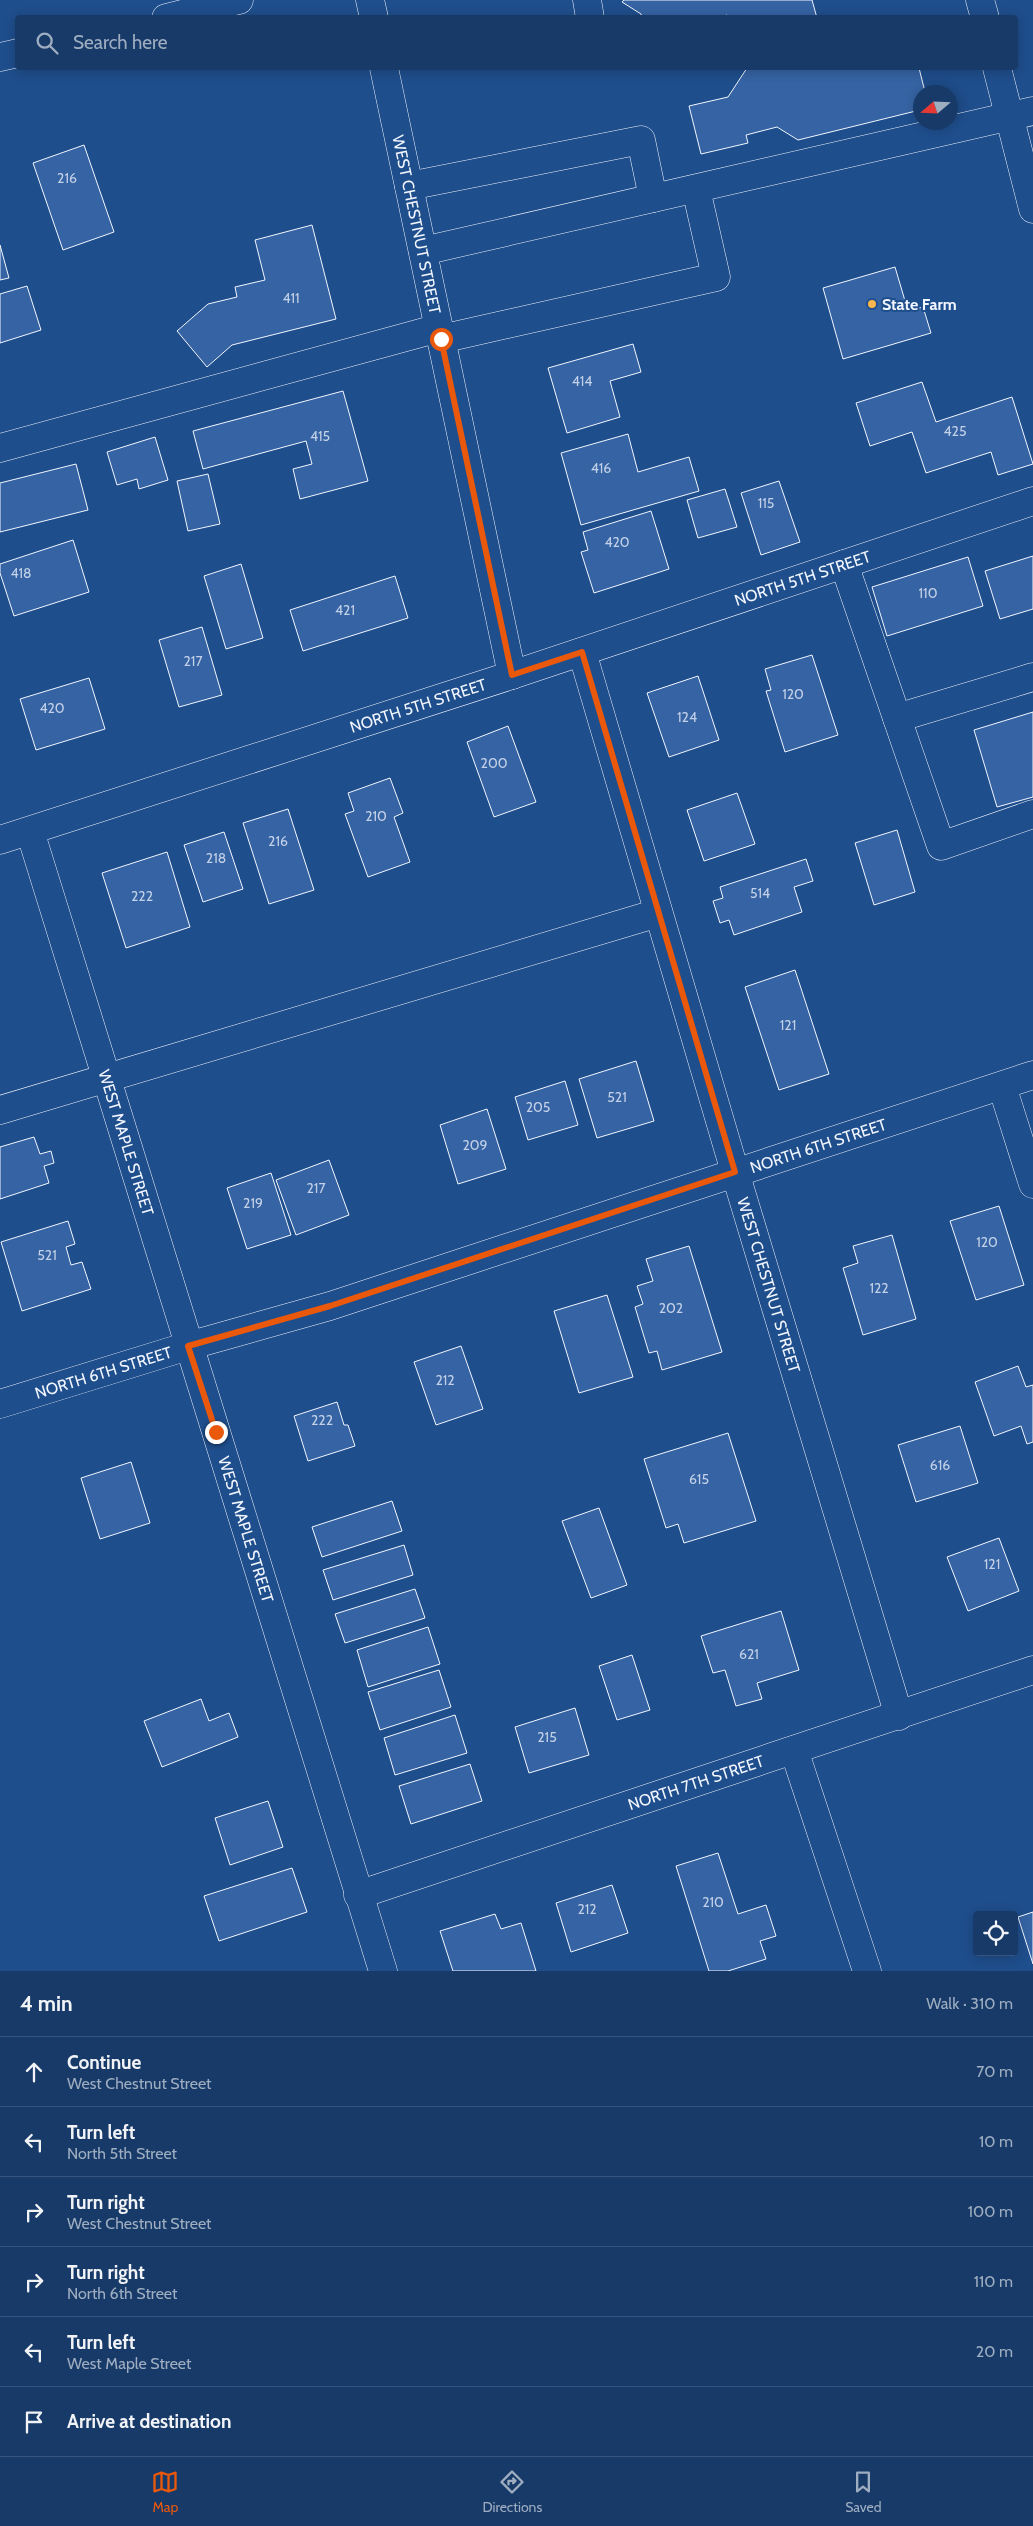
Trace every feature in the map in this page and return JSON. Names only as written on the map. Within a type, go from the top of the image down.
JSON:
[{"type":"street","points":[[178,15],[240,0]]},
{"type":"street","points":[[370,0],[373,15]]},
{"type":"street","points":[[587,0],[590,15]]},
{"type":"street","points":[[980,0],[984,15]]},
{"type":"street","points":[[0,57],[15,54]]},
{"type":"street","name":"WEST CHESTNUT STREET","points":[[387,70],[409,186],[512,675]]},
{"type":"street","points":[[998,70],[1022,114],[1033,209]]},
{"type":"street","points":[[423,251],[1022,114]]},
{"type":"street","points":[[409,186],[642,140],[653,198]]},
{"type":"street","points":[[0,448],[440,333],[716,278],[696,189]]},
{"type":"street","name":"NORTH 5TH STREET","points":[[0,840],[582,652],[1033,500]]},
{"type":"street","points":[[844,564],[941,846],[1033,814]]},
{"type":"street","name":"WEST CHESTNUT STREET","points":[[582,652],[735,1172],[899,1716]]},
{"type":"street","points":[[897,718],[1033,678]]},
{"type":"street","name":"WEST MAPLE STREET","points":[[30,830],[188,1346],[383,1971]]},
{"type":"street","points":[[0,1110],[658,913]]},
{"type":"street","name":"NORTH 6TH STREET","points":[[0,1404],[188,1346],[330,1306],[1033,1076]]},
{"type":"street","points":[[1002,1086],[1033,1184]]},
{"type":"street","name":"NORTH 7TH STREET","points":[[358,1895],[1033,1670]]},
{"type":"street","points":[[794,1750],[867,1971]]},
{"type":"building","points":[[624,0],[812,0],[816,15],[641,15],[622,2]]},
{"type":"building","points":[[746,70],[920,70],[923,85],[913,85],[913,112],[798,140],[777,127],[746,135],[748,143],[701,154],[689,106],[728,97]]},
{"type":"building","points":[[84,145],[114,232],[63,250],[33,163]]},
{"type":"building","points":[[312,225],[336,319],[232,345],[207,367],[177,331],[208,304],[237,297],[235,287],[265,280],[255,240]]},
{"type":"building","points":[[0,245],[9,278],[0,280]]},
{"type":"building","points":[[895,267],[908,311],[923,307],[931,333],[843,359],[823,288]]},
{"type":"building","points":[[27,286],[41,330],[0,343],[0,294]]},
{"type":"building","points":[[633,344],[641,372],[610,381],[620,417],[567,433],[548,368]]},
{"type":"building","points":[[922,382],[936,422],[1012,397],[1033,464],[998,475],[991,452],[926,473],[912,432],[870,446],[856,403]]},
{"type":"building","points":[[343,391],[368,481],[300,499],[293,469],[312,464],[306,441],[203,469],[193,431]]},
{"type":"building","points":[[628,434],[638,472],[689,457],[699,491],[581,525],[561,453]]},
{"type":"building","points":[[155,437],[168,480],[139,489],[137,479],[117,485],[107,452]]},
{"type":"building","points":[[76,464],[88,510],[0,532],[0,483]]},
{"type":"building","points":[[208,474],[220,524],[188,531],[177,481]]},
{"type":"building","points":[[779,481],[800,542],[761,555],[741,493]]},
{"type":"building","points":[[725,489],[737,527],[698,538],[687,500]]},
{"type":"building","points":[[651,511],[669,569],[594,593],[581,552],[588,550],[583,532]]},
{"type":"building","points":[[73,540],[89,592],[14,616],[0,573],[0,564]]},
{"type":"building","points":[[1033,556],[1033,609],[1000,619],[985,571]]},
{"type":"building","points":[[968,557],[983,606],[887,636],[872,587]]},
{"type":"building","points":[[241,564],[263,638],[226,649],[204,576]]},
{"type":"building","points":[[395,576],[408,618],[303,651],[290,610]]},
{"type":"building","points":[[202,627],[222,695],[179,707],[159,640]]},
{"type":"building","points":[[812,655],[838,735],[785,752],[766,691],[771,690],[765,669]]},
{"type":"building","points":[[698,676],[719,740],[669,757],[647,693]]},
{"type":"building","points":[[89,678],[105,729],[36,750],[20,699]]},
{"type":"building","points":[[1033,712],[1033,797],[997,807],[974,730]]},
{"type":"building","points":[[508,726],[536,802],[494,817],[467,742]]},
{"type":"building","points":[[390,778],[403,813],[394,817],[410,862],[368,877],[345,814],[354,811],[348,793]]},
{"type":"building","points":[[737,793],[755,844],[704,861],[687,810]]},
{"type":"building","points":[[288,809],[314,890],[269,904],[243,823]]},
{"type":"building","points":[[897,830],[915,892],[874,905],[855,843]]},
{"type":"building","points":[[224,832],[243,889],[203,902],[184,845]]},
{"type":"building","points":[[167,852],[190,927],[126,948],[102,873]]},
{"type":"building","points":[[806,859],[813,881],[794,887],[802,912],[734,935],[729,920],[720,923],[713,901],[723,898],[720,887]]},
{"type":"building","points":[[795,970],[829,1074],[779,1090],[745,987]]},
{"type":"building","points":[[636,1061],[654,1121],[597,1138],[579,1079]]},
{"type":"building","points":[[565,1081],[578,1125],[528,1140],[515,1097]]},
{"type":"building","points":[[487,1109],[506,1169],[458,1184],[440,1125]]},
{"type":"building","points":[[34,1137],[40,1154],[51,1151],[54,1163],[44,1166],[49,1183],[0,1199],[0,1147]]},
{"type":"building","points":[[329,1160],[349,1215],[296,1235],[276,1180]]},
{"type":"building","points":[[271,1173],[291,1235],[247,1249],[227,1188]]},
{"type":"building","points":[[999,1206],[1024,1285],[976,1300],[950,1221]]},
{"type":"building","points":[[68,1221],[75,1244],[66,1247],[71,1265],[82,1262],[91,1289],[22,1311],[1,1242]]},
{"type":"building","points":[[892,1235],[916,1319],[863,1335],[843,1268],[858,1263],[853,1246]]},
{"type":"building","points":[[689,1246],[722,1352],[662,1370],[657,1351],[649,1353],[635,1307],[643,1304],[637,1286],[653,1281],[646,1259]]},
{"type":"building","points":[[607,1295],[633,1377],[579,1393],[554,1311]]},
{"type":"building","points":[[461,1346],[483,1409],[436,1425],[414,1362]]},
{"type":"building","points":[[1018,1366],[1026,1387],[1033,1385],[1033,1442],[1027,1444],[1021,1426],[994,1436],[975,1382]]},
{"type":"building","points":[[337,1402],[344,1425],[348,1425],[355,1446],[308,1461],[294,1416]]},
{"type":"building","points":[[960,1426],[978,1483],[916,1502],[898,1445]]},
{"type":"building","points":[[728,1433],[756,1521],[684,1543],[678,1524],[666,1528],[644,1459]]},
{"type":"building","points":[[131,1462],[150,1523],[100,1539],[81,1478]]},
{"type":"building","points":[[392,1501],[402,1531],[322,1557],[312,1527]]},
{"type":"building","points":[[599,1508],[627,1585],[591,1598],[562,1521]]},
{"type":"building","points":[[999,1538],[1019,1591],[968,1611],[947,1557]]},
{"type":"building","points":[[404,1545],[413,1575],[333,1600],[323,1570]]},
{"type":"building","points":[[415,1589],[425,1618],[345,1643],[335,1614]]},
{"type":"building","points":[[781,1611],[799,1670],[757,1683],[762,1699],[736,1706],[725,1670],[713,1673],[701,1636]]},
{"type":"building","points":[[428,1627],[440,1664],[368,1687],[357,1650]]},
{"type":"building","points":[[632,1655],[650,1710],[617,1720],[599,1666]]},
{"type":"building","points":[[439,1670],[451,1707],[380,1730],[368,1692]]},
{"type":"building","points":[[201,1699],[209,1721],[229,1713],[238,1737],[162,1767],[144,1721]]},
{"type":"building","points":[[575,1708],[589,1755],[529,1773],[515,1727]]},
{"type":"building","points":[[455,1715],[467,1753],[395,1775],[384,1738]]},
{"type":"building","points":[[470,1764],[482,1801],[411,1824],[399,1786]]},
{"type":"building","points":[[268,1801],[283,1847],[230,1865],[215,1818]]},
{"type":"building","points":[[718,1853],[738,1914],[766,1905],[776,1936],[760,1941],[766,1959],[728,1971],[709,1971],[676,1866]]},
{"type":"building","points":[[292,1868],[307,1912],[219,1941],[204,1896]]},
{"type":"building","points":[[612,1885],[628,1933],[571,1952],[556,1903]]},
{"type":"building","points":[[1033,1912],[1033,1964],[1018,1917]]},
{"type":"building","points":[[495,1914],[501,1929],[521,1923],[536,1971],[453,1971],[440,1931]]},
{"type":"place","name":"State Farm","points":[[872,304]]},
{"type":"route","points":[[216,1432],[188,1346],[330,1306],[735,1172],[582,652],[512,675],[441,339]]}]
